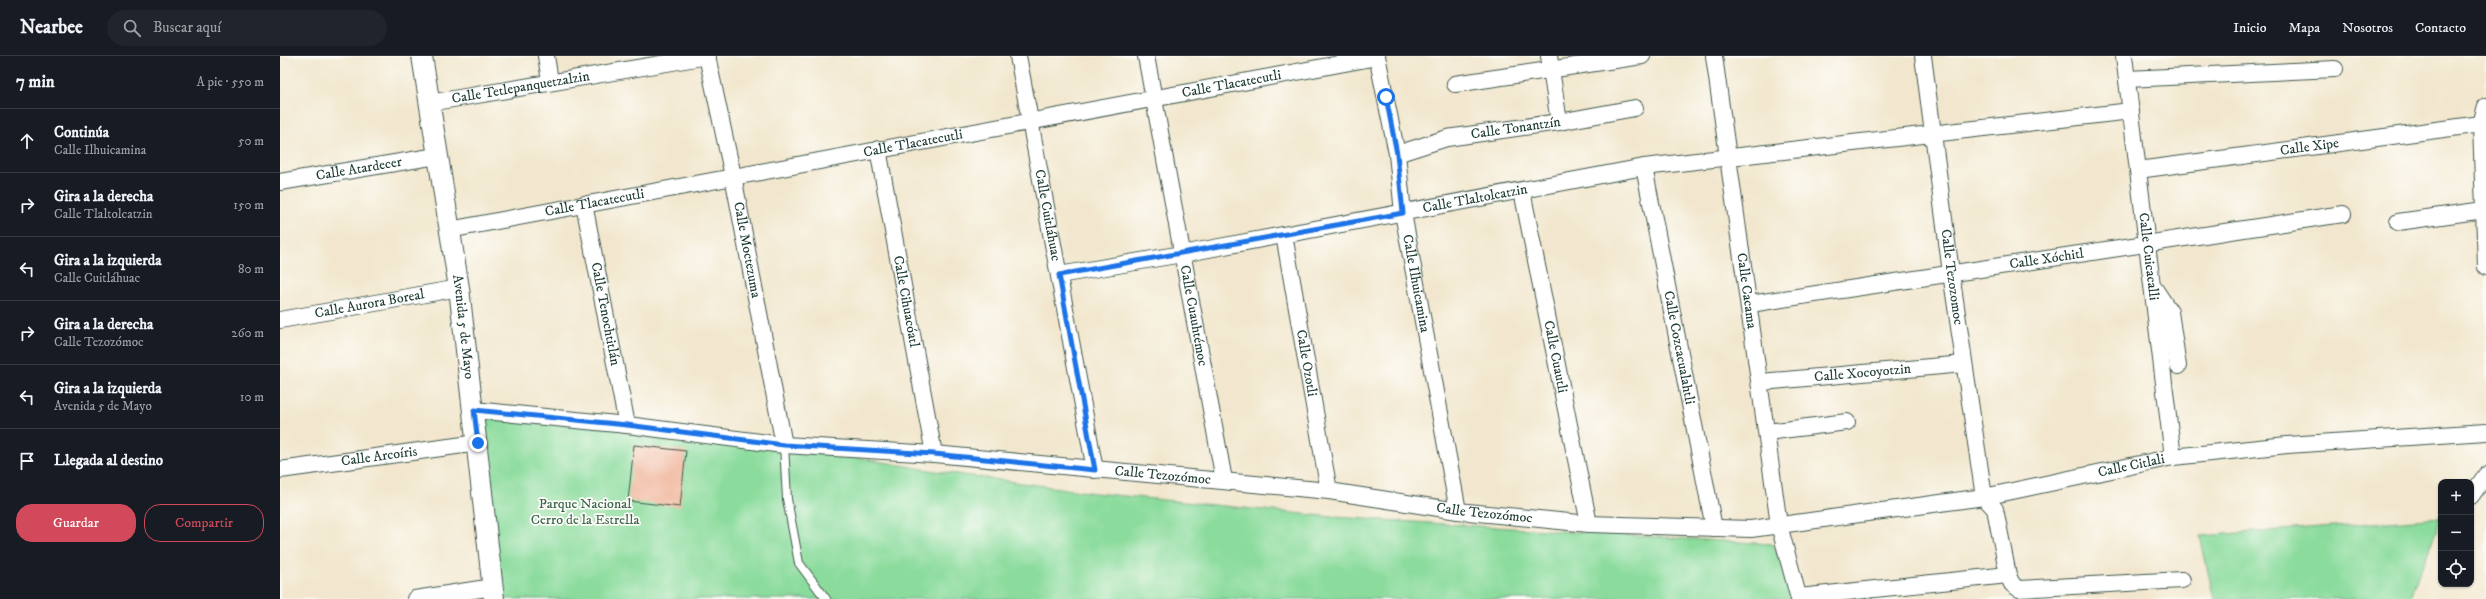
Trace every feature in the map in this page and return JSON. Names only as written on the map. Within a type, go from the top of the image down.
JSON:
[{"type":"street","name":"Avenida 5 de Mayo","points":[[422,56],[459,288],[478,443],[494,593]]},
{"type":"street","points":[[546,56],[550,81]]},
{"type":"street","name":"Calle Tetlepanquetzalzin","points":[[429,103],[550,81],[707,56]]},
{"type":"street","name":"Calle Moctezuma","points":[[707,56],[733,176],[784,445]]},
{"type":"street","name":"Calle Cuitláhuac","points":[[1018,56],[1095,470]]},
{"type":"street","name":"Calle Cuauhtémoc","points":[[1146,56],[1224,480]]},
{"type":"street","points":[[1455,84],[1550,63],[1642,56]]},
{"type":"street","name":"Calle Cacama","points":[[1714,56],[1726,157],[1750,304],[1779,525],[1799,598]]},
{"type":"street","name":"Calle Tezozomoc","points":[[1923,56],[1951,273],[1984,498]]},
{"type":"street","name":"Calle Cuicacalli","points":[[2124,56],[2150,282],[2173,457]]},
{"type":"street","name":"Calle Tlacatecutli","points":[[449,230],[878,149],[1031,122],[1154,97],[1377,57]]},
{"type":"street","name":"Calle Ilhuicamina","points":[[1377,57],[1397,154],[1403,213],[1458,511]]},
{"type":"street","points":[[1550,63],[1559,122]]},
{"type":"street","points":[[2127,79],[2335,69]]},
{"type":"street","points":[[2486,106],[2481,124],[2486,267]]},
{"type":"street","name":"Calle Tonantzín","points":[[1397,154],[1447,138],[1559,122],[1635,108]]},
{"type":"street","points":[[1726,157],[1933,135],[2130,111]]},
{"type":"street","name":"Calle Xipe","points":[[2138,170],[2481,124]]},
{"type":"street","name":"Calle Cihuacóatl","points":[[878,149],[934,454]]},
{"type":"street","name":"Calle Atardecer","points":[[280,182],[437,156]]},
{"type":"street","name":"Calle Tlaltolcatzin","points":[[1059,275],[1182,254],[1644,167],[1726,157]]},
{"type":"street","name":"Calle Cozcacualahtli","points":[[1644,167],[1714,528]]},
{"type":"street","name":"Calle Cuautli","points":[[1522,191],[1589,524]]},
{"type":"street","name":"Calle Tenochtitlán","points":[[584,204],[627,425]]},
{"type":"street","points":[[2398,222],[2484,210]]},
{"type":"street","name":"Calle Xóchitl","points":[[1750,304],[2343,214]]},
{"type":"street","name":"Calle Ozotli","points":[[1284,235],[1329,491]]},
{"type":"street","points":[[2150,282],[2170,312],[2178,366]]},
{"type":"street","name":"Calle Aurora Boreal","points":[[280,320],[459,288]]},
{"type":"street","name":"Calle Xocoyotzin","points":[[1761,382],[1964,364]]},
{"type":"street","name":"Calle Tezozómoc","points":[[474,410],[627,425],[784,445],[934,454],[1095,470],[1224,480],[1329,491],[1458,511],[1589,524],[1752,529],[1779,525]]},
{"type":"street","points":[[1766,432],[1847,422]]},
{"type":"street","name":"Calle Citlali","points":[[1779,525],[1984,498],[2173,457],[2287,445],[2486,432]]},
{"type":"street","name":"Calle Arcoíris","points":[[280,470],[478,443]]},
{"type":"street","points":[[2474,492],[2486,475]]},
{"type":"street","points":[[1984,498],[1995,510],[2008,575],[2012,584],[2019,589],[2182,580]]},
{"type":"street","points":[[1799,598],[2008,575]]},
{"type":"street","points":[[415,599],[494,593]]},
{"type":"lane","points":[[784,445],[787,499],[798,563],[826,599]]},
{"type":"green space","name":"Parque Nacional Cerro de la Estrella","points":[[478,414],[784,445],[935,471],[1095,493],[1333,517],[1771,544],[1787,567],[1792,599],[501,599]]},
{"type":"green space","points":[[2438,518],[2438,526],[2410,599],[2214,599],[2200,536]]},
{"type":"building","points":[[634,445],[686,451],[680,507],[628,501]]},
{"type":"route","points":[[478,443],[474,410],[627,425],[784,445],[934,454],[1095,470],[1059,275],[1403,213],[1397,154],[1386,97]]}]
